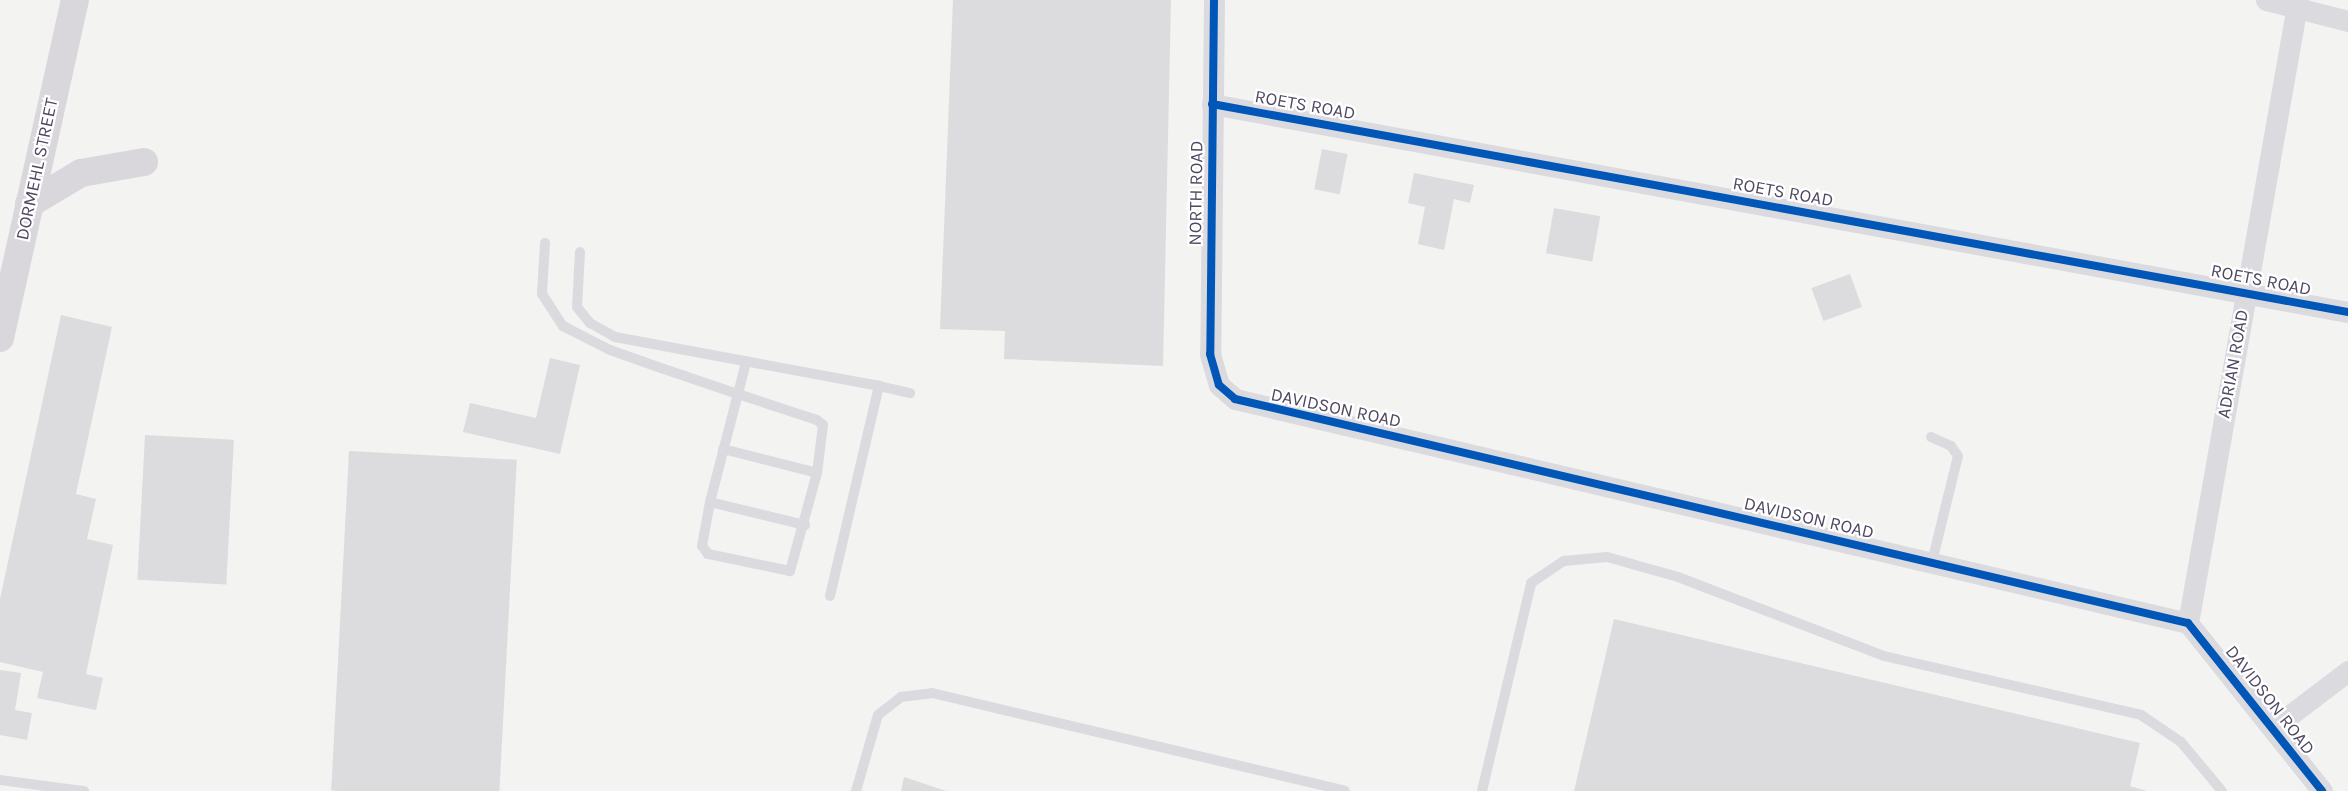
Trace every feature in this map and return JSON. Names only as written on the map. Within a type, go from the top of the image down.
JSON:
[{"type":"street","name":"DORMEHL STREET","points":[[0,338],[75,0]]},
{"type":"street","name":"NORTH ROAD","points":[[1214,0],[1209,320],[1210,354],[1219,385]]},
{"type":"street","points":[[2266,0],[2299,4],[2348,21]]},
{"type":"street","name":"ADRIAN ROAD","points":[[2188,623],[2299,4]]},
{"type":"street","name":"ROETS ROAD","points":[[1212,104],[2348,312]]},
{"type":"street","points":[[29,204],[81,173],[144,162]]},
{"type":"street","name":"DAVIDSON ROAD","points":[[1219,385],[1234,399],[1259,406],[2188,623],[2274,727],[2322,791]]},
{"type":"street","points":[[2274,727],[2348,671]]},
{"type":"lane","points":[[545,243],[542,294],[563,326],[610,350],[738,394],[823,425],[817,473],[796,565],[780,572],[708,554],[702,535],[723,449],[738,394],[746,361]]},
{"type":"lane","points":[[580,252],[574,290],[577,308],[590,323],[615,337],[910,393]]},
{"type":"lane","points":[[830,596],[879,386]]},
{"type":"lane","points":[[1930,437],[1951,446],[1958,456],[1932,562]]},
{"type":"lane","points":[[723,449],[817,473]]},
{"type":"lane","points":[[710,502],[805,525]]},
{"type":"lane","points":[[1482,791],[1531,583],[1564,561],[1607,557],[1678,577],[1884,656],[2141,715],[2181,742],[2222,791]]},
{"type":"lane","points":[[856,791],[878,715],[901,697],[932,693],[1345,791]]},
{"type":"lane","points":[[0,780],[84,791]]},
{"type":"building","points":[[953,0],[1171,0],[1163,366],[1004,359],[1005,331],[940,329]]},
{"type":"building","points":[[1322,149],[1348,154],[1340,194],[1314,189]]},
{"type":"building","points":[[1414,173],[1474,185],[1470,203],[1454,199],[1444,250],[1418,244],[1425,207],[1408,203]]},
{"type":"building","points":[[1554,208],[1600,216],[1592,261],[1546,253]]},
{"type":"building","points":[[1850,274],[1862,307],[1823,321],[1811,288]]},
{"type":"building","points":[[61,315],[112,327],[76,494],[96,499],[87,539],[113,545],[86,674],[103,678],[96,710],[37,698],[43,672],[0,662],[0,599]]},
{"type":"building","points":[[550,358],[580,365],[560,454],[463,432],[470,403],[536,418]]},
{"type":"building","points":[[145,435],[234,440],[226,584],[137,580]]},
{"type":"building","points":[[349,451],[517,460],[499,791],[331,791]]},
{"type":"building","points":[[1614,619],[2140,743],[2130,786],[2147,791],[1574,791]]},
{"type":"building","points":[[0,670],[21,673],[15,710],[32,713],[27,740],[0,735]]},
{"type":"building","points":[[904,777],[946,791],[901,791]]},
{"type":"cycle path","points":[[1214,0],[1210,354],[1219,385],[1235,399],[2188,623],[2322,791]]},
{"type":"cycle path","points":[[1212,104],[2348,312]]}]
